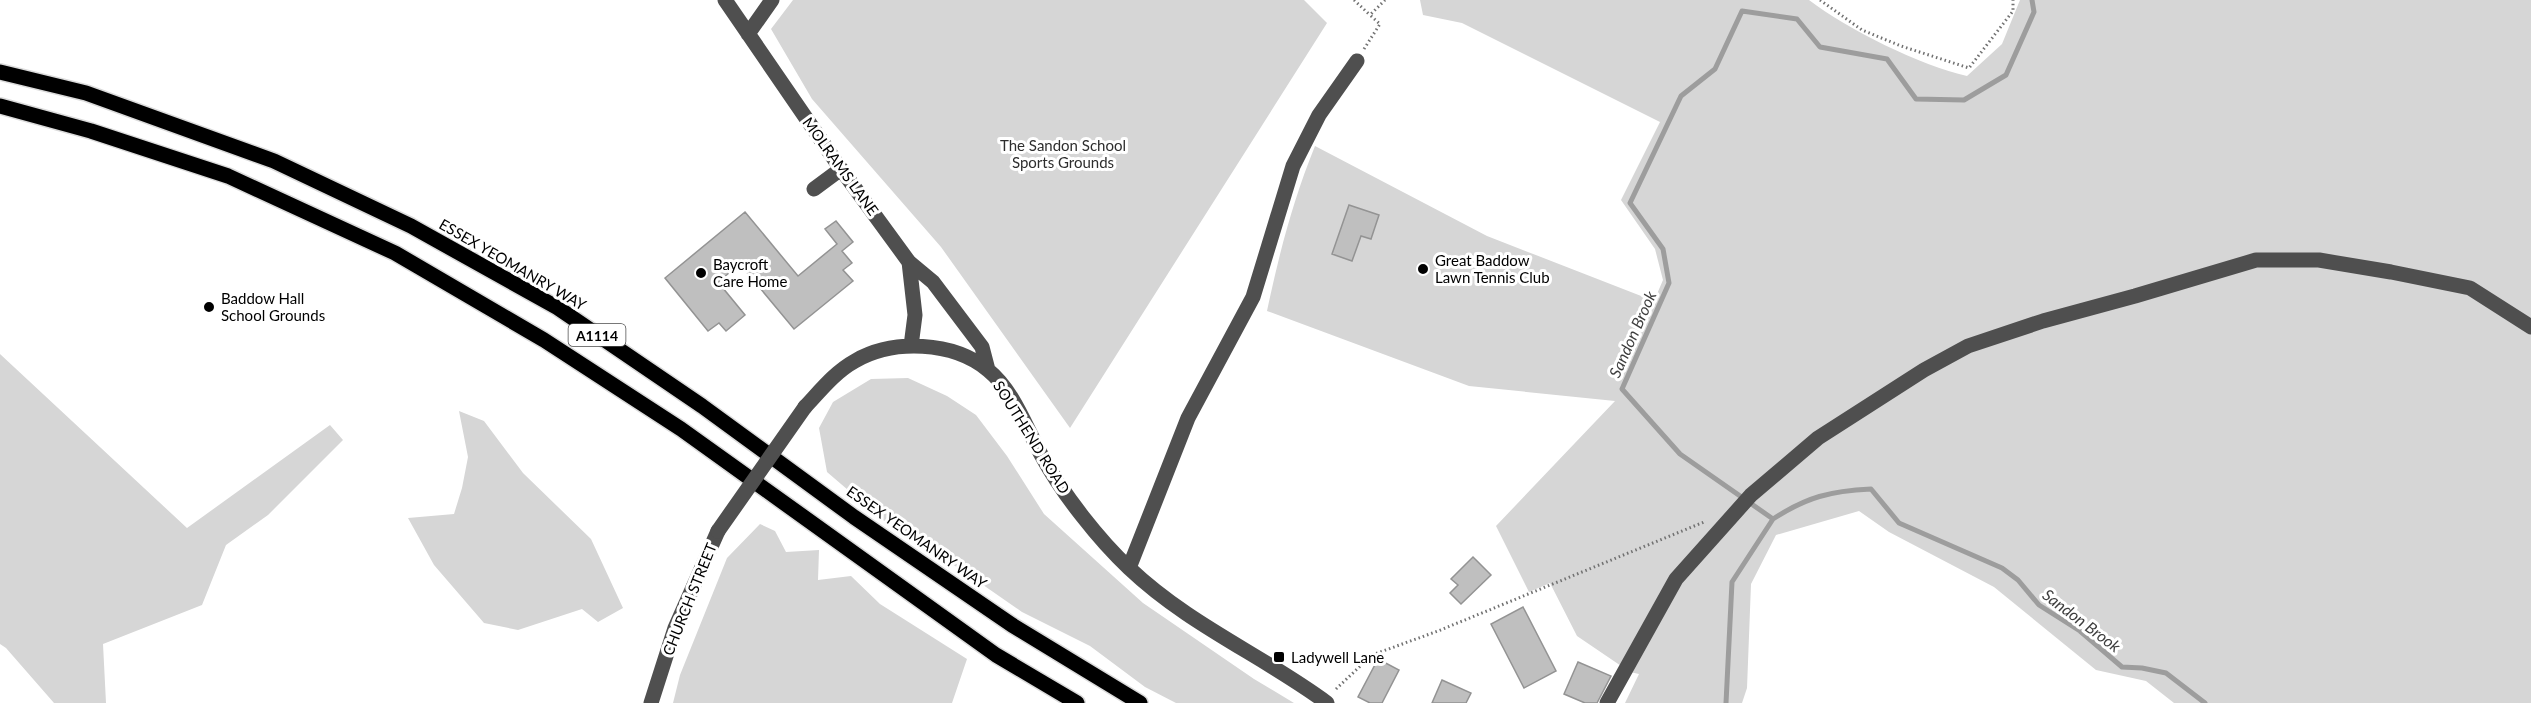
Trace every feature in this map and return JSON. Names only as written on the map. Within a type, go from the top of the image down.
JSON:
[{"type":"main road","name":"ESSEX YEOMANRY WAY","points":[[0,72],[86,93],[274,161],[411,226],[558,308],[702,406],[854,517],[1012,625],[1140,703]]},
{"type":"main road","name":"A1114","points":[[0,106],[91,131],[228,176],[395,253],[544,340],[681,429],[996,655],[1077,703]]},
{"type":"street","name":"MOLRAMS LANE","points":[[725,0],[909,262],[915,315],[911,346]]},
{"type":"street","points":[[748,34],[772,0]]},
{"type":"street","points":[[1129,568],[1188,418],[1253,297],[1293,166],[1319,115],[1358,61]]},
{"type":"street","points":[[814,189],[842,169]]},
{"type":"street","points":[[1607,703],[1676,579],[1756,491],[1818,438],[1915,375],[1968,346],[2043,321],[2256,260],[2319,260],[2470,288],[2531,327]]},
{"type":"street","points":[[909,262],[933,282],[982,347],[988,370]]},
{"type":"street","name":"SOUTHEND ROAD","points":[[718,531],[805,407],[835,375],[856,360],[880,351],[911,346],[942,349],[971,360],[988,370],[1004,387],[1044,460],[1096,533],[1129,568],[1175,608],[1326,702]]},
{"type":"street","name":"CHURCH STREET","points":[[651,703],[675,628],[718,531]]},
{"type":"path","points":[[1354,0],[1380,24],[1358,61]]},
{"type":"path","points":[[1370,15],[1385,0]]},
{"type":"path","points":[[1820,0],[1862,30],[1901,46],[1969,68],[2013,11],[2013,0]]},
{"type":"path","points":[[1326,702],[1372,655],[1438,631],[1708,520]]},
{"type":"green space","name":"The Sandon School Sports Grounds","points":[[793,0],[1304,0],[1327,23],[1070,428],[941,247],[812,99],[771,29]]},
{"type":"green space","points":[[1420,0],[1809,0],[1843,23],[1885,45],[1928,64],[1967,76],[2002,44],[2020,0],[2531,0],[2531,703],[2174,703],[2146,681],[2096,670],[1994,587],[1889,532],[1859,511],[1776,535],[1751,584],[1747,688],[1742,703],[1625,703],[1639,674],[1630,672],[1577,636],[1550,583],[1529,592],[1496,526],[1615,401],[1469,386],[1267,311],[1287,227],[1315,146],[1487,236],[1654,301],[1663,280],[1655,249],[1621,200],[1660,122],[1462,23],[1423,15]]},
{"type":"green space","points":[[0,354],[187,528],[330,425],[343,440],[268,515],[226,545],[202,605],[103,644],[106,703],[54,703],[0,644]]},
{"type":"green space","points":[[908,378],[947,396],[976,415],[1007,456],[1044,514],[1143,603],[1254,679],[1294,703],[1176,703],[1145,687],[1090,646],[1022,612],[883,520],[827,472],[819,428],[833,402],[871,379]]},
{"type":"green space","points":[[459,411],[484,421],[523,473],[591,539],[623,608],[598,622],[582,609],[518,630],[484,623],[434,565],[408,518],[454,514],[468,457]]},
{"type":"green space","points":[[760,524],[775,531],[786,552],[819,550],[818,580],[851,576],[880,604],[967,659],[952,703],[673,703],[680,675],[727,558]]},
{"type":"building","points":[[1349,205],[1379,215],[1371,239],[1361,236],[1352,261],[1332,254]]},
{"type":"building","name":"Baycroft Care Home","points":[[745,212],[798,276],[837,244],[825,229],[836,221],[853,242],[842,251],[852,263],[843,270],[853,281],[794,329],[740,264],[718,282],[745,315],[726,331],[719,323],[708,331],[665,278]]},
{"type":"building","points":[[1473,557],[1491,575],[1461,604],[1450,593],[1458,585],[1451,579]]},
{"type":"building","points":[[1523,607],[1556,671],[1524,688],[1491,624]]},
{"type":"building","points":[[1378,659],[1399,670],[1382,703],[1370,703],[1358,697]]},
{"type":"building","points":[[1578,662],[1611,676],[1597,703],[1585,703],[1564,694]]},
{"type":"building","points":[[1442,680],[1471,693],[1466,703],[1432,703]]},
{"type":"waterway","name":"Sandon Brook","points":[[2032,0],[2034,12],[2006,75],[1964,100],[1916,99],[1887,59],[1820,47],[1797,19],[1742,11],[1715,69],[1681,96],[1630,203],[1663,249],[1669,283],[1622,389],[1680,454],[1773,519],[1819,496],[1871,489],[1899,523],[2002,568],[2018,580],[2039,605],[2080,631],[2122,667],[2166,673],[2205,703]]},
{"type":"waterway","points":[[1726,703],[1732,582],[1773,519]]},
{"type":"place","name":"Great Baddow Lawn Tennis Club","points":[[1423,269]]},
{"type":"place","name":"Baycroft Care Home","points":[[701,273]]},
{"type":"place","name":"Baddow Hall School Grounds","points":[[209,307]]},
{"type":"place","name":"Ladywell Lane","points":[[1279,657]]}]
